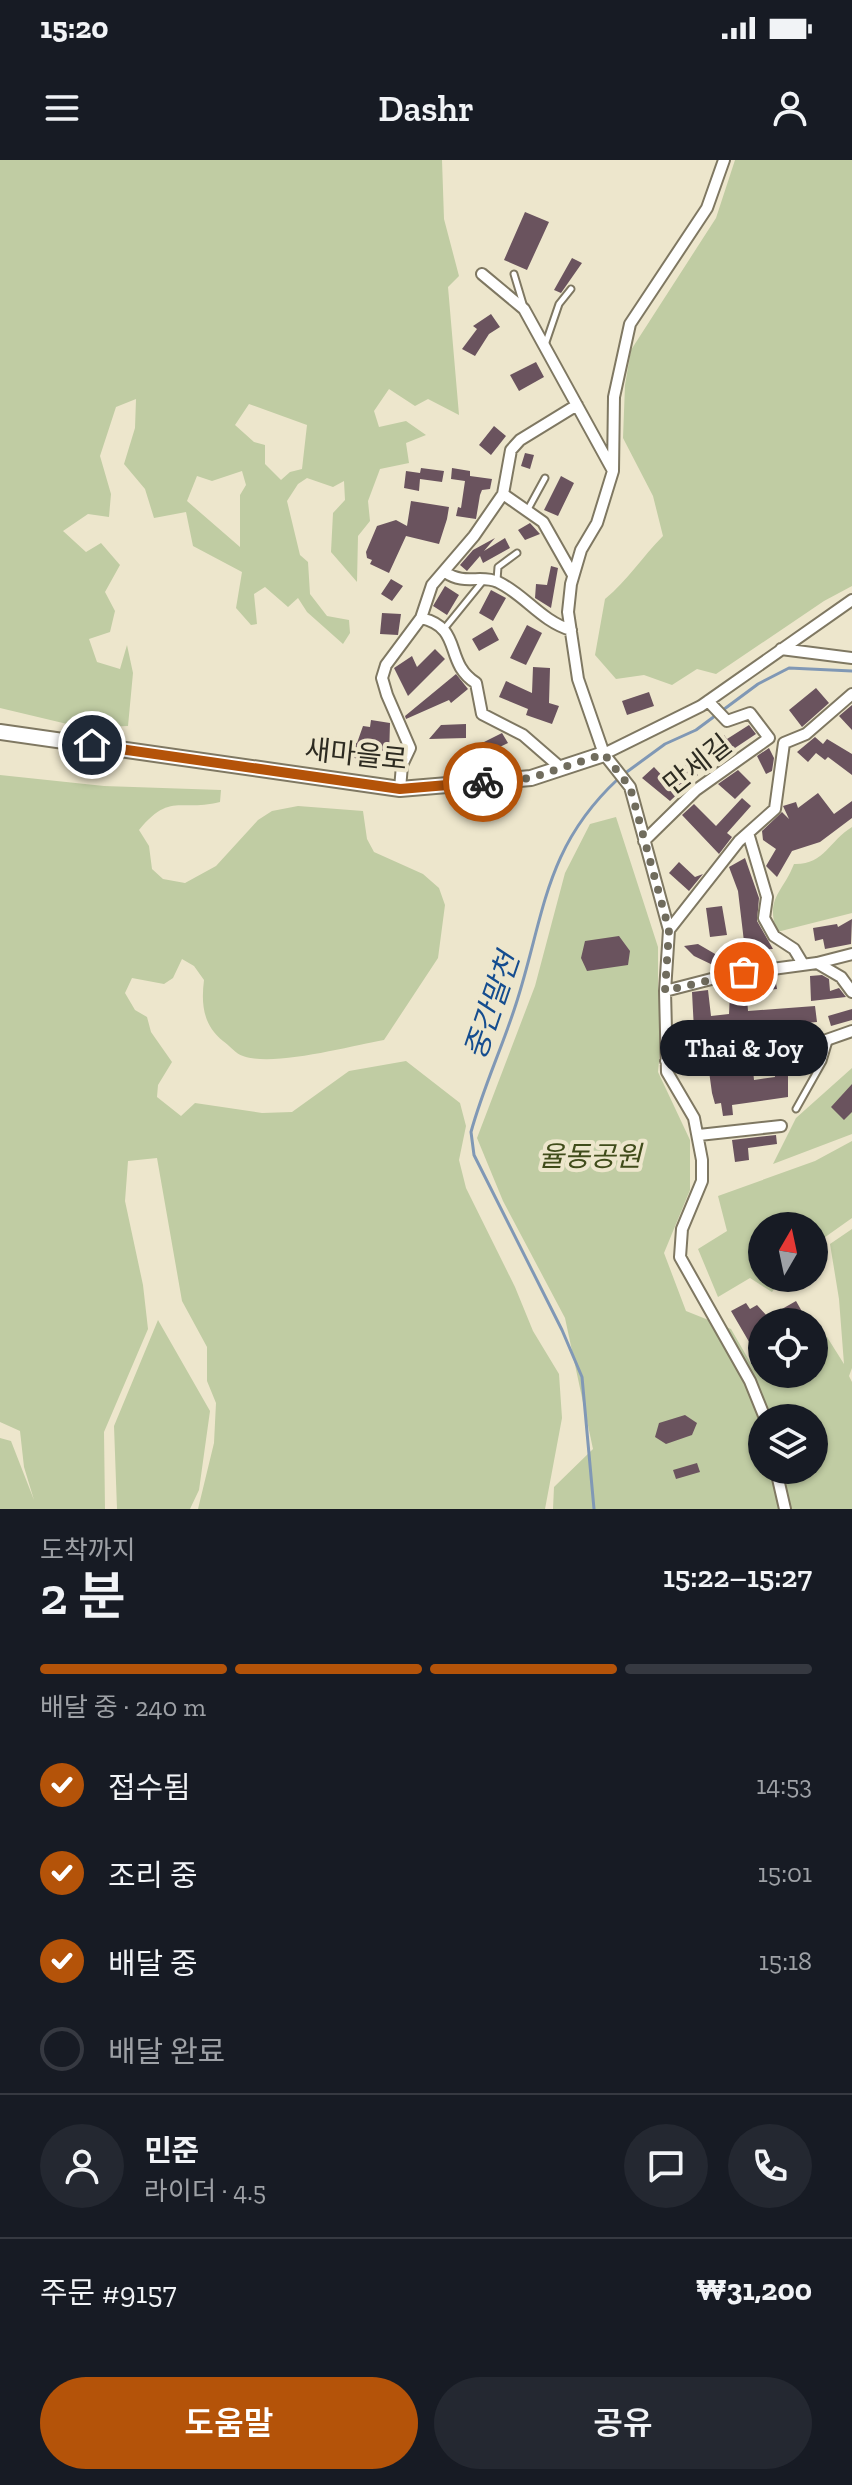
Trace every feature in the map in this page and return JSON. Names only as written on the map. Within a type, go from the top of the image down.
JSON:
[{"type":"street","points":[[724,160],[707,208],[630,324],[614,397],[613,471],[606,498],[573,575],[568,612],[578,679],[604,754],[628,783],[669,930],[665,991],[667,1072],[694,1118],[699,1135],[702,1181],[682,1229],[680,1257],[750,1381],[759,1404]]},
{"type":"street","points":[[482,274],[524,309],[613,471]]},
{"type":"street","points":[[400,789],[402,765],[410,748],[382,678],[386,665],[421,618],[432,585],[503,494],[511,450],[520,440],[577,405]]},
{"type":"street","points":[[503,494],[543,522],[573,575]]},
{"type":"street","points":[[445,572],[457,580],[497,581],[554,625],[571,630]]},
{"type":"street","name":"새마을로","points":[[0,732],[400,789],[531,778],[604,754],[712,704],[781,649],[852,600]]},
{"type":"street","points":[[421,618],[436,621],[450,635],[456,664],[463,675],[476,683],[482,714],[523,735],[561,768]]},
{"type":"street","points":[[781,649],[852,658]]},
{"type":"street","points":[[669,930],[748,833],[775,809],[784,743],[806,734],[852,694]]},
{"type":"street","points":[[712,704],[725,719],[750,713],[769,738]]},
{"type":"street","name":"만세길","points":[[644,841],[696,790],[769,738],[784,743]]},
{"type":"street","points":[[748,833],[767,897],[764,918],[774,936],[794,949],[803,964]]},
{"type":"street","points":[[665,991],[727,975],[817,963],[852,954]]},
{"type":"street","points":[[817,963],[841,977],[852,992]]},
{"type":"street","points":[[666,1061],[829,1040],[852,1031]]},
{"type":"street","points":[[699,1135],[781,1126]]},
{"type":"street","points":[[779,1484],[785,1509]]},
{"type":"lane","points":[[514,274],[524,309]]},
{"type":"lane","points":[[544,346],[559,304],[571,289]]},
{"type":"lane","points":[[526,512],[545,478]]},
{"type":"lane","points":[[497,581],[498,567],[517,553]]},
{"type":"lane","points":[[444,629],[483,580]]},
{"type":"lane","points":[[796,1109],[823,1061],[829,1040]]},
{"type":"green space","points":[[0,160],[442,160],[444,219],[459,276],[448,287],[459,415],[428,399],[415,406],[389,389],[374,411],[379,427],[406,421],[426,435],[406,443],[409,463],[380,469],[368,501],[370,521],[358,536],[357,582],[331,552],[333,513],[345,500],[344,481],[333,487],[307,478],[298,484],[287,501],[300,555],[308,562],[310,594],[327,616],[349,620],[350,633],[343,644],[307,612],[298,598],[288,607],[265,587],[254,594],[257,624],[251,625],[236,608],[242,572],[193,546],[186,512],[154,518],[145,489],[124,464],[135,428],[136,399],[116,407],[100,456],[111,494],[109,517],[88,514],[63,531],[86,552],[101,543],[120,565],[105,592],[115,611],[110,632],[89,639],[97,662],[120,669],[127,645],[133,673],[128,726],[84,728],[0,708]],"holes":[[[249,404],[307,425],[302,469],[290,472],[281,480],[265,464],[265,445],[254,442],[235,425]],[[242,471],[246,485],[240,495],[240,547],[187,501],[197,476],[212,481]]]},
{"type":"green space","points":[[735,160],[852,160],[852,586],[824,601],[716,674],[697,669],[672,685],[644,675],[616,679],[595,655],[605,599],[663,536],[653,496],[623,438],[625,385],[631,350],[716,218]]},
{"type":"green space","points":[[0,775],[104,786],[221,790],[220,802],[168,807],[150,818],[139,830],[149,846],[152,869],[163,879],[185,883],[216,866],[258,820],[272,811],[298,806],[363,811],[367,839],[374,852],[423,874],[439,888],[445,905],[438,958],[384,1040],[292,1057],[257,1059],[243,1056],[211,1028],[203,1006],[204,980],[194,966],[182,959],[173,978],[164,984],[132,978],[125,993],[135,1010],[147,1017],[151,1032],[172,1062],[158,1085],[157,1097],[181,1116],[195,1103],[262,1113],[292,1112],[349,1071],[406,1061],[460,1103],[466,1126],[459,1160],[466,1188],[533,1331],[559,1374],[562,1418],[545,1509],[198,1509],[214,1443],[216,1403],[207,1381],[207,1347],[182,1301],[157,1158],[128,1161],[125,1201],[143,1285],[148,1329],[104,1432],[105,1509],[0,1509],[0,1438],[11,1441],[34,1500],[24,1467],[20,1431],[0,1422]]},
{"type":"green space","name":"율동공원","points":[[616,817],[658,947],[658,988],[663,1019],[658,1072],[690,1140],[690,1190],[664,1253],[686,1311],[731,1329],[748,1359],[748,1388],[828,1388],[828,1339],[844,1364],[839,1299],[830,1244],[852,1229],[852,1368],[849,1376],[852,1382],[852,1509],[553,1509],[554,1487],[593,1449],[565,1318],[503,1201],[477,1138],[535,986],[565,873],[590,824]]},
{"type":"green space","points":[[852,827],[852,913],[777,932],[774,903],[794,864],[812,861]]},
{"type":"green space","points":[[852,1068],[852,1134],[773,1164],[796,1118]]},
{"type":"green space","points":[[852,1141],[852,1218],[828,1235],[828,1212],[748,1212],[748,1279],[718,1297],[698,1249],[727,1231],[718,1196],[815,1161]]},
{"type":"green space","points":[[158,1320],[210,1411],[199,1490],[190,1509],[117,1509],[114,1426]]},
{"type":"building","points":[[525,212],[549,222],[527,270],[504,260]]},
{"type":"building","points":[[572,258],[582,263],[561,293],[554,290]]},
{"type":"building","points":[[491,314],[500,327],[489,334],[475,356],[462,349],[477,329],[473,326]]},
{"type":"building","points":[[536,362],[544,377],[519,391],[510,375]]},
{"type":"building","points":[[494,426],[506,436],[491,455],[479,445]]},
{"type":"building","points":[[525,453],[534,455],[530,469],[521,466]]},
{"type":"building","points":[[421,468],[444,471],[442,482],[420,479],[419,491],[404,488],[406,471],[420,473]]},
{"type":"building","points":[[452,468],[470,471],[470,476],[492,479],[490,489],[482,490],[480,495],[476,519],[456,516],[458,507],[461,508],[465,481],[451,479]]},
{"type":"building","points":[[561,476],[574,483],[558,516],[544,510]]},
{"type":"building","points":[[411,501],[449,507],[447,519],[439,544],[406,536],[389,573],[370,564],[372,560],[367,558],[366,552],[377,526],[396,520],[407,526]]},
{"type":"building","points":[[530,523],[540,534],[525,540],[518,530]]},
{"type":"building","points":[[495,538],[484,551],[505,538],[510,548],[483,563],[480,556],[467,571],[460,565],[473,550]]},
{"type":"building","points":[[551,566],[558,568],[551,608],[535,598],[536,584],[547,585]]},
{"type":"building","points":[[391,579],[403,586],[392,601],[381,594]]},
{"type":"building","points":[[445,586],[459,595],[447,615],[433,606]]},
{"type":"building","points":[[491,590],[506,598],[493,621],[479,613]]},
{"type":"building","points":[[382,613],[401,614],[398,635],[380,634]]},
{"type":"building","points":[[527,625],[542,633],[526,665],[510,658]]},
{"type":"building","points":[[492,627],[499,640],[479,651],[472,639]]},
{"type":"building","points":[[435,649],[445,659],[408,696],[394,668],[412,656],[417,667]]},
{"type":"building","points":[[533,667],[550,668],[549,703],[559,706],[552,724],[526,715],[528,709],[499,697],[506,681],[532,693]]},
{"type":"building","points":[[456,674],[468,689],[451,703],[449,700],[406,719],[405,716]]},
{"type":"building","points":[[816,688],[829,703],[802,727],[789,710]]},
{"type":"building","points":[[649,692],[654,706],[627,715],[622,701]]},
{"type":"building","points":[[852,705],[852,730],[839,716]]},
{"type":"building","points":[[371,720],[390,723],[389,757],[383,756],[382,762],[347,757],[350,741],[357,743],[363,726],[370,727]]},
{"type":"building","points":[[466,724],[466,738],[429,739],[441,725]]},
{"type":"building","points":[[749,725],[756,734],[720,758],[711,744],[724,735],[727,739]]},
{"type":"building","points":[[502,733],[508,743],[477,758],[472,748]]},
{"type":"building","points":[[815,737],[823,744],[827,739],[852,754],[852,775],[828,757],[825,760],[816,753],[808,762],[797,752]]},
{"type":"building","points":[[769,748],[774,758],[772,771],[766,774],[757,756]]},
{"type":"building","points":[[687,763],[698,775],[670,801],[642,778],[654,767],[668,782]]},
{"type":"building","points":[[738,770],[751,783],[735,799],[718,784]]},
{"type":"building","points":[[818,793],[834,814],[852,801],[852,818],[820,842],[792,851],[777,877],[766,866],[776,849],[763,840],[762,831],[782,812],[789,819],[783,806],[796,802],[798,808]]},
{"type":"building","points":[[742,798],[751,806],[727,833],[732,837],[719,854],[682,815],[694,804],[716,826]]},
{"type":"building","points":[[745,858],[759,898],[757,921],[773,949],[745,950],[738,891],[729,867]]},
{"type":"building","points":[[679,862],[695,877],[703,874],[689,891],[669,873]]},
{"type":"building","points":[[722,906],[727,935],[710,937],[706,908]]},
{"type":"building","points":[[852,919],[851,944],[825,949],[823,939],[815,941],[813,928],[837,924],[838,927]]},
{"type":"building","points":[[619,936],[630,951],[628,965],[587,971],[581,958],[585,941]]},
{"type":"building","points":[[698,944],[722,958],[717,967],[694,956],[684,946]]},
{"type":"building","points":[[822,975],[829,979],[830,991],[839,988],[846,997],[811,1001],[810,976]]},
{"type":"building","points":[[775,977],[777,989],[749,992],[747,980]]},
{"type":"building","points":[[746,986],[748,1011],[815,1006],[817,1022],[711,1031],[713,1047],[695,1049],[692,992],[708,990],[711,1016],[729,1014],[730,993]]},
{"type":"building","points":[[852,1009],[852,1020],[831,1026],[828,1016]]},
{"type":"building","points":[[788,1057],[788,1097],[732,1105],[733,1115],[723,1116],[721,1103],[715,1104],[708,1064],[724,1062],[725,1073],[753,1070],[754,1080],[775,1077],[773,1059]]},
{"type":"building","points":[[852,1084],[852,1112],[844,1120],[831,1107]]},
{"type":"building","points":[[776,1135],[777,1144],[748,1148],[749,1160],[735,1162],[732,1140]]},
{"type":"building","points":[[796,1301],[800,1308],[784,1308]]},
{"type":"building","points":[[746,1303],[749,1308],[748,1340],[731,1311]]},
{"type":"building","points":[[685,1415],[697,1423],[692,1435],[666,1444],[655,1437],[659,1423]]},
{"type":"building","points":[[697,1463],[700,1472],[676,1479],[673,1470]]},
{"type":"waterway","name":"중간말천","points":[[624,774],[665,744],[696,730],[758,684],[789,668],[852,671]]},
{"type":"waterway","name":"중간말천","points":[[594,1509],[582,1377],[562,1330],[474,1155],[471,1132],[516,1004],[550,884],[561,857],[575,831],[618,779]]},
{"type":"way so far","points":[[483,782],[531,778],[604,754],[630,787],[669,930],[665,991],[744,972]]},
{"type":"place","name":"Thai & Joy","points":[[744,972]]},
{"type":"route","points":[[92,745],[400,789],[483,782]]}]
